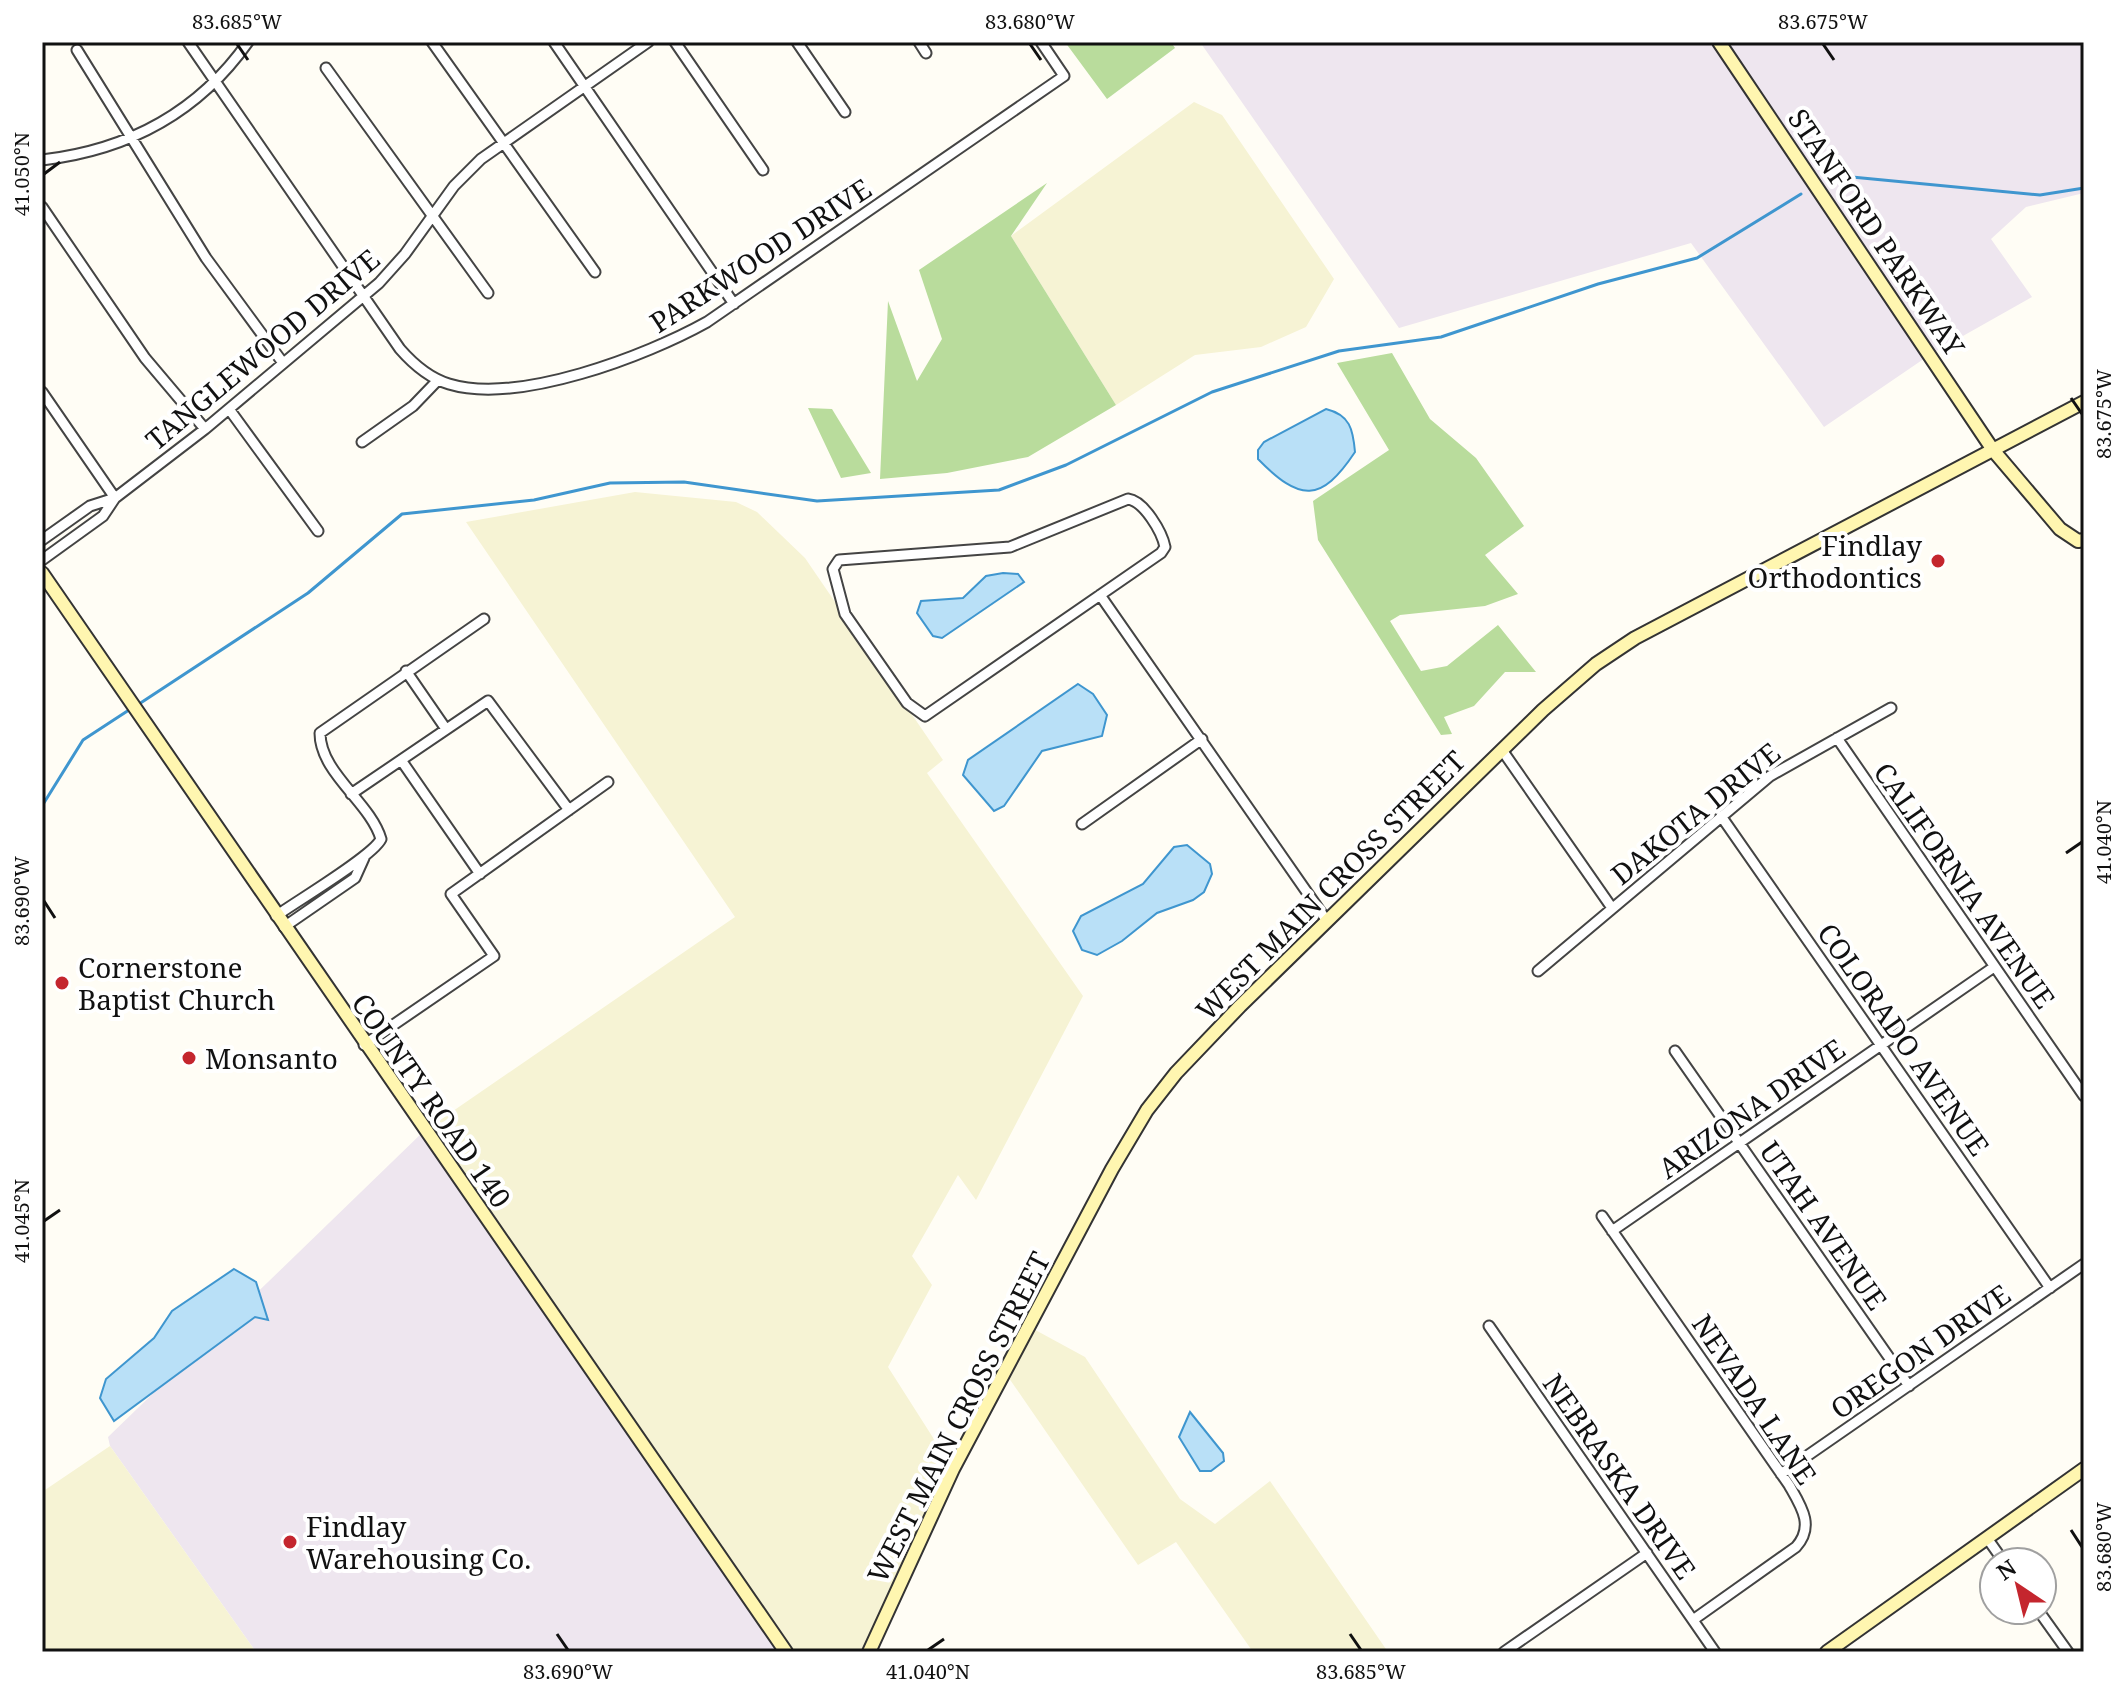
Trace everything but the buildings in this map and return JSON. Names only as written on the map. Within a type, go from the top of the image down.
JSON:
[{"type":"street","name":"PARKWOOD DRIVE","points":[[188,42],[410,361],[438,380],[480,388],[579,374],[666,344],[734,304],[1064,76],[1041,42]]},
{"type":"street","points":[[42,160],[99,151],[169,120],[216,82],[248,42]]},
{"type":"street","points":[[432,42],[595,272]]},
{"type":"street","points":[[554,42],[734,304]]},
{"type":"street","name":"TANGLEWOOD DRIVE","points":[[42,560],[103,516],[115,498],[205,429],[363,296],[405,254],[465,174],[502,143],[648,42]]},
{"type":"street","points":[[675,42],[763,170]]},
{"type":"street","points":[[797,42],[845,112]]},
{"type":"street","points":[[919,42],[926,53]]},
{"type":"street","name":"STANFORD PARKWAY","points":[[1719,42],[1993,450],[2060,529],[2078,541],[2084,540]]},
{"type":"street","points":[[77,50],[206,258],[283,363]]},
{"type":"street","points":[[326,68],[488,293]]},
{"type":"street","points":[[42,207],[145,358],[205,429]]},
{"type":"street","points":[[362,442],[413,406],[438,380]]},
{"type":"street","points":[[42,392],[115,498]]},
{"type":"street","name":"WEST MAIN CROSS STREET","points":[[869,1652],[953,1469],[1139,1123],[1193,1054],[1578,679],[1635,638],[2084,402]]},
{"type":"street","points":[[229,409],[318,531]]},
{"type":"street","name":"TANGLEWOOD DRIVE","points":[[42,540],[90,506],[115,498]]},
{"type":"street","points":[[1135,499],[1163,538],[1165,547],[1100,595],[925,716],[907,703],[845,614],[833,569],[839,560],[859,557],[1010,547],[1135,499]]},
{"type":"street","name":"COUNTY ROAD 140","points":[[42,573],[364,1045],[786,1652]]},
{"type":"street","points":[[1100,595],[1327,921]]},
{"type":"street","points":[[280,921],[355,878],[364,858],[381,839],[374,822],[332,765],[320,733],[484,619]]},
{"type":"street","points":[[406,671],[446,729]]},
{"type":"street","points":[[351,794],[488,701],[569,810]]},
{"type":"street","name":"DAKOTA DRIVE","points":[[1538,971],[1779,770],[1891,708]]},
{"type":"street","name":"CALIFORNIA AVENUE","points":[[1837,738],[2084,1096]]},
{"type":"street","points":[[1082,824],[1202,739]]},
{"type":"street","points":[[1502,750],[1612,908]]},
{"type":"street","points":[[401,760],[480,874]]},
{"type":"street","points":[[364,1045],[494,956],[451,894],[608,782]]},
{"type":"street","name":"COLORADO AVENUE","points":[[1721,816],[2050,1288]]},
{"type":"street","name":"ARIZONA DRIVE","points":[[1612,1231],[1994,967]]},
{"type":"street","name":"UTAH AVENUE","points":[[1675,1051],[1909,1386]]},
{"type":"street","name":"NEVADA LANE","points":[[1602,1216],[1781,1474],[1804,1513],[1804,1537],[1784,1557],[1693,1620]]},
{"type":"street","name":"OREGON DRIVE","points":[[1781,1474],[2084,1264]]},
{"type":"street","name":"NEBRASKA DRIVE","points":[[1489,1326],[1715,1652]]},
{"type":"street","points":[[1827,1652],[2084,1469]]},
{"type":"street","points":[[1987,1538],[1993,1546]]},
{"type":"street","points":[[1504,1652],[1647,1553]]},
{"type":"street","points":[[2049,1626],[2068,1652]]},
{"type":"shaded area","points":[[1200,42],[2084,42],[2084,193],[2026,207],[1991,239],[2032,297],[1931,354],[1824,427],[1691,243],[1399,328]]},
{"type":"shaded area","points":[[1194,102],[1222,115],[1334,279],[1306,327],[1261,347],[1195,355],[1116,405],[1011,236]]},
{"type":"shaded area","points":[[635,492],[736,502],[757,512],[805,558],[943,760],[927,773],[1083,996],[976,1200],[958,1175],[912,1256],[932,1285],[888,1367],[953,1469],[869,1652],[786,1652],[424,1131],[735,917],[466,522]]},
{"type":"shaded area","points":[[424,1131],[786,1652],[256,1652],[110,1446],[108,1437]]},
{"type":"shaded area","points":[[1028,1326],[1085,1357],[1180,1499],[1215,1524],[1270,1481],[1388,1652],[1253,1652],[1176,1542],[1138,1565],[1004,1371]]},
{"type":"shaded area","points":[[110,1446],[256,1652],[42,1652],[42,1492]]},
{"type":"green space","points":[[1065,42],[1171,42],[1175,48],[1107,99]]},
{"type":"green space","points":[[1047,183],[1011,236],[1116,405],[1028,457],[947,473],[880,479],[888,301],[917,381],[942,339],[919,270]]},
{"type":"green space","points":[[1392,353],[1430,419],[1476,458],[1524,526],[1485,555],[1518,594],[1485,606],[1400,615],[1390,621],[1421,671],[1447,666],[1498,625],[1536,672],[1505,672],[1474,706],[1444,717],[1452,734],[1441,735],[1318,540],[1313,501],[1389,450],[1337,363]]},
{"type":"green space","points":[[808,408],[832,409],[871,473],[841,478]]},
{"type":"water","points":[[1326,409],[1340,415],[1349,424],[1355,452],[1331,481],[1310,491],[1298,489],[1258,459],[1258,450],[1264,442]]},
{"type":"water","points":[[1018,574],[1024,582],[942,638],[933,636],[917,613],[921,601],[963,598],[986,576]]},
{"type":"water","points":[[1078,684],[1093,694],[1107,715],[1102,736],[1042,751],[1004,806],[994,811],[963,775],[968,760]]},
{"type":"water","points":[[1187,845],[1210,864],[1212,874],[1204,892],[1193,900],[1157,913],[1122,941],[1097,955],[1082,950],[1073,931],[1081,916],[1143,884],[1174,847]]},
{"type":"water","points":[[234,1269],[256,1282],[268,1320],[255,1317],[114,1421],[100,1398],[106,1379],[154,1338],[172,1311]]},
{"type":"water","points":[[1190,1412],[1223,1453],[1224,1461],[1211,1471],[1200,1471],[1179,1437]]},
{"type":"waterway","points":[[1826,177],[1831,175],[2040,195],[2084,188]]},
{"type":"waterway","points":[[139,704],[308,593],[402,514],[534,500],[610,483],[684,482],[817,501],[999,490],[1066,465],[1212,392],[1339,351],[1441,337],[1598,284],[1697,258],[1801,194]]},
{"type":"waterway","points":[[42,806],[83,740],[132,708]]},
{"type":"place","name":"Findlay Orthodontics","points":[[1938,561]]},
{"type":"place","name":"Cornerstone Baptist Church","points":[[62,983]]},
{"type":"place","name":"Monsanto","points":[[189,1058]]},
{"type":"place","name":"Findlay Warehousing Co.","points":[[290,1542]]}]
